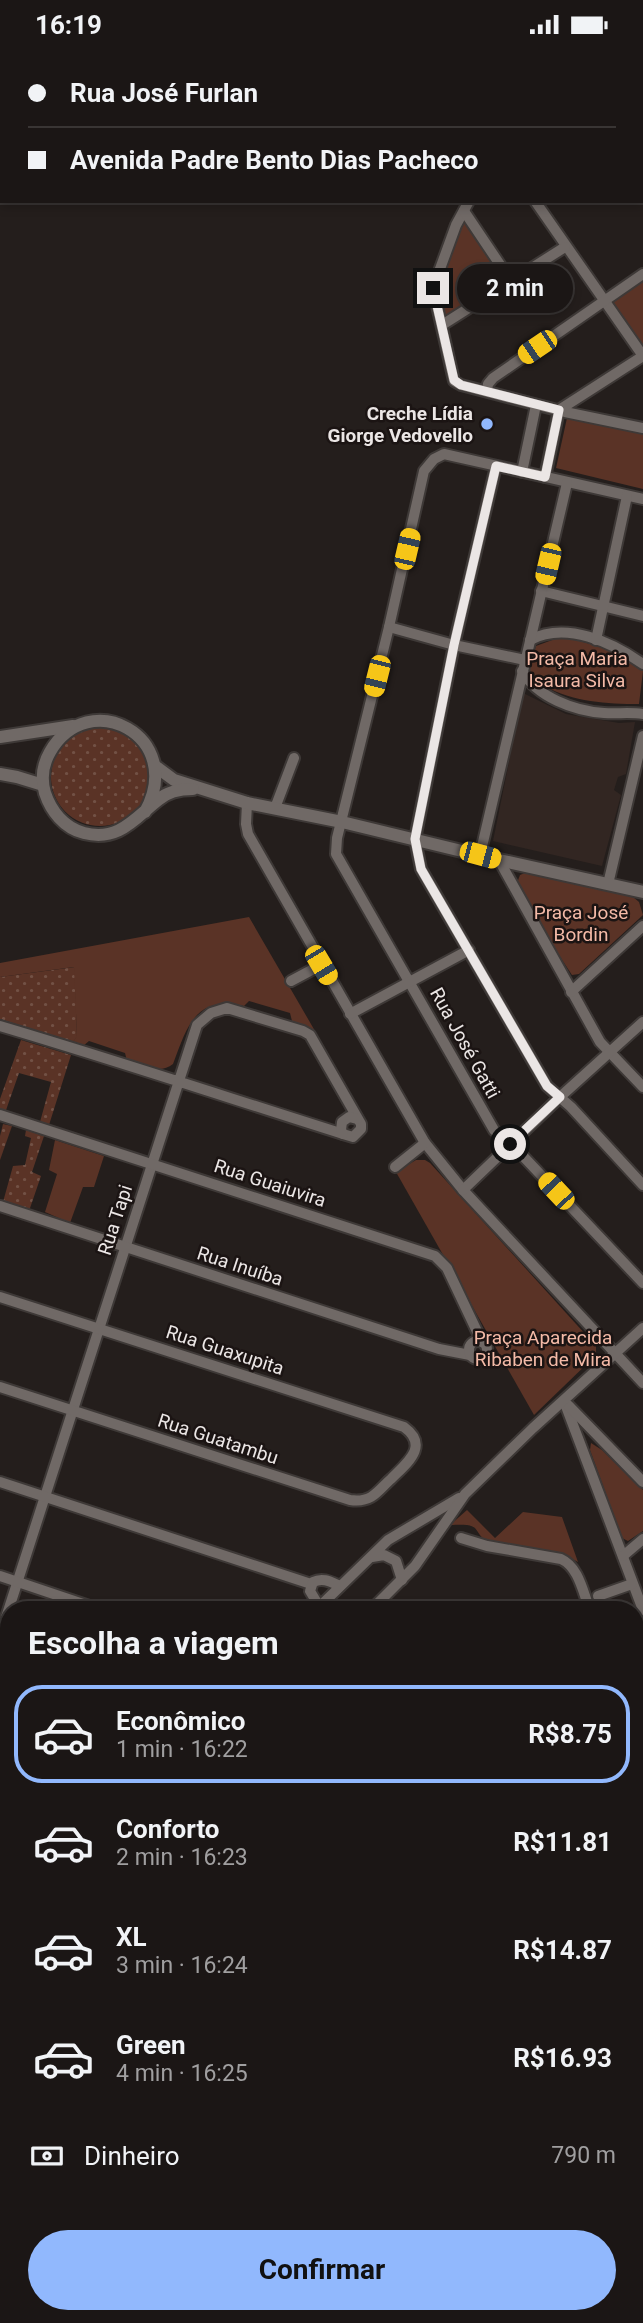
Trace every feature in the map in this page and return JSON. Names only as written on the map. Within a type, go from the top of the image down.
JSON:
[{"type":"street","points":[[536,203],[643,356],[559,410],[545,477]]},
{"type":"street","points":[[466,206],[511,281]]},
{"type":"street","points":[[466,206],[456,225],[433,288],[454,380],[461,385],[536,405],[643,428]]},
{"type":"street","points":[[442,325],[565,247]]},
{"type":"street","points":[[487,391],[493,378],[643,274]]},
{"type":"street","points":[[522,472],[536,405]]},
{"type":"street","name":"Rua José Gatti","points":[[496,466],[444,454],[434,459],[424,471],[337,838],[336,854],[494,1130],[643,1283]]},
{"type":"street","points":[[643,499],[496,466],[454,645],[415,839],[421,869],[547,1086],[643,1185]]},
{"type":"street","points":[[480,855],[567,482]]},
{"type":"street","points":[[596,640],[627,496]]},
{"type":"street","points":[[541,591],[643,616]]},
{"type":"street","points":[[389,627],[524,665]]},
{"type":"street","points":[[530,640],[542,634],[574,634],[623,650],[643,664]]},
{"type":"street","points":[[524,665],[529,684],[542,694],[601,713],[643,714]]},
{"type":"street","points":[[0,737],[96,721],[115,723],[132,731],[146,745],[155,766],[153,798],[145,812]]},
{"type":"street","points":[[77,726],[57,740],[45,761],[43,785],[50,806],[64,823],[84,833],[107,834],[128,827],[159,799],[173,792],[199,789]]},
{"type":"street","points":[[608,884],[643,736]]},
{"type":"street","points":[[275,809],[294,758]]},
{"type":"street","points":[[155,766],[174,780],[247,803],[342,822],[643,892]]},
{"type":"street","points":[[0,774],[43,785]]},
{"type":"street","points":[[247,803],[248,834],[425,1143],[463,1190],[643,1383]]},
{"type":"street","points":[[499,860],[600,1042],[643,1087]]},
{"type":"street","points":[[571,992],[643,926]]},
{"type":"street","points":[[350,1014],[469,950]]},
{"type":"street","points":[[291,981],[321,965]]},
{"type":"street","name":"Rua Tapi","points":[[11,1601],[124,1246],[152,1164],[178,1082],[197,1025],[218,1009],[228,1009],[310,1035],[357,1119],[349,1117],[342,1122],[343,1134],[178,1082]]},
{"type":"street","points":[[463,1190],[643,1022]]},
{"type":"street","points":[[0,1026],[178,1082]]},
{"type":"street","name":"Rua Guaiuvira","points":[[0,1115],[435,1256],[447,1268],[482,1342],[471,1344],[470,1355]]},
{"type":"street","points":[[395,1167],[425,1143]]},
{"type":"street","name":"Rua Inuíba","points":[[0,1206],[439,1349],[470,1355]]},
{"type":"street","name":"Rua Guaxupita","points":[[0,1297],[404,1427],[412,1432],[415,1441],[416,1449],[411,1459]]},
{"type":"street","points":[[384,1601],[415,1566],[465,1494],[643,1328]]},
{"type":"street","name":"Rua Guatambu","points":[[0,1387],[349,1500],[360,1501],[372,1497],[411,1459]]},
{"type":"street","points":[[564,1401],[643,1482]]},
{"type":"street","points":[[564,1401],[639,1601]]},
{"type":"street","points":[[582,1447],[585,1440],[592,1437],[605,1444]]},
{"type":"street","points":[[0,1482],[311,1584],[320,1579],[340,1586]]},
{"type":"street","points":[[324,1601],[388,1540],[465,1494]]},
{"type":"street","points":[[461,1538],[486,1546],[568,1562],[586,1601]]},
{"type":"street","points":[[623,1556],[643,1539]]},
{"type":"street","points":[[372,1556],[384,1555],[397,1561],[402,1580]]},
{"type":"street","points":[[0,1576],[75,1601]]},
{"type":"street","points":[[311,1584],[310,1591],[314,1601]]},
{"type":"street","points":[[598,1596],[632,1584]]},
{"type":"shaded area","points":[[523,693],[566,714],[619,723],[635,722],[626,774],[618,777],[614,790],[621,795],[602,866],[493,841]]},
{"type":"green space","points":[[465,219],[505,279],[444,319],[437,290]]},
{"type":"green space","points":[[643,280],[643,350],[610,302]]},
{"type":"green space","points":[[567,418],[643,434],[643,489],[556,468]]},
{"type":"green space","name":"Praça Maria Isaura Silva","points":[[563,636],[614,651],[643,671],[639,704],[578,699],[540,683],[528,671],[536,646]]},
{"type":"green space","points":[[100,728],[119,732],[134,743],[145,758],[149,777],[145,796],[134,811],[119,822],[100,826],[81,822],[66,811],[55,796],[51,777],[55,758],[66,743],[81,732]]},
{"type":"green space","name":"Praça José Bordin","points":[[527,872],[633,897],[639,902],[643,915],[579,974],[572,975],[517,883],[520,875]]},
{"type":"green space","points":[[249,917],[315,1031],[292,1021],[290,1013],[249,1001],[244,1006],[214,1005],[195,1017],[173,1064],[162,1069],[151,1068],[127,1061],[125,1053],[89,1041],[83,1046],[73,1042],[77,1036],[74,967],[0,977],[0,963]]},
{"type":"green space","points":[[75,967],[77,1037],[73,1042],[0,1019],[0,977]]},
{"type":"green space","points":[[21,1040],[71,1055],[49,1125],[40,1122],[51,1082],[19,1073],[5,1113],[0,1111],[0,1099]]},
{"type":"green space","points":[[3,1124],[12,1126],[0,1160],[0,1136]]},
{"type":"green space","points":[[26,1130],[44,1136],[32,1172],[41,1176],[29,1211],[3,1202],[13,1166],[25,1165],[31,1138],[25,1136]]},
{"type":"green space","points":[[55,1140],[104,1156],[94,1187],[83,1187],[70,1223],[45,1212],[57,1174],[49,1170]]},
{"type":"green space","name":"Praça Aparecida Ribaben de Mira","points":[[416,1160],[430,1163],[596,1346],[592,1359],[534,1415],[396,1172]]},
{"type":"green space","points":[[591,1443],[602,1450],[643,1490],[643,1531],[628,1541],[622,1538],[590,1450]]},
{"type":"green space","points":[[467,1510],[495,1538],[523,1512],[562,1517],[578,1562],[558,1552],[492,1545],[469,1525],[450,1525]]},
{"type":"place","name":"Creche Lídia Giorge Vedovello","points":[[487,424]]},
{"type":"route","points":[[433,288],[454,380],[461,385],[559,410],[545,477],[496,466],[454,645],[415,839],[421,869],[547,1086],[560,1097],[510,1144]]}]
